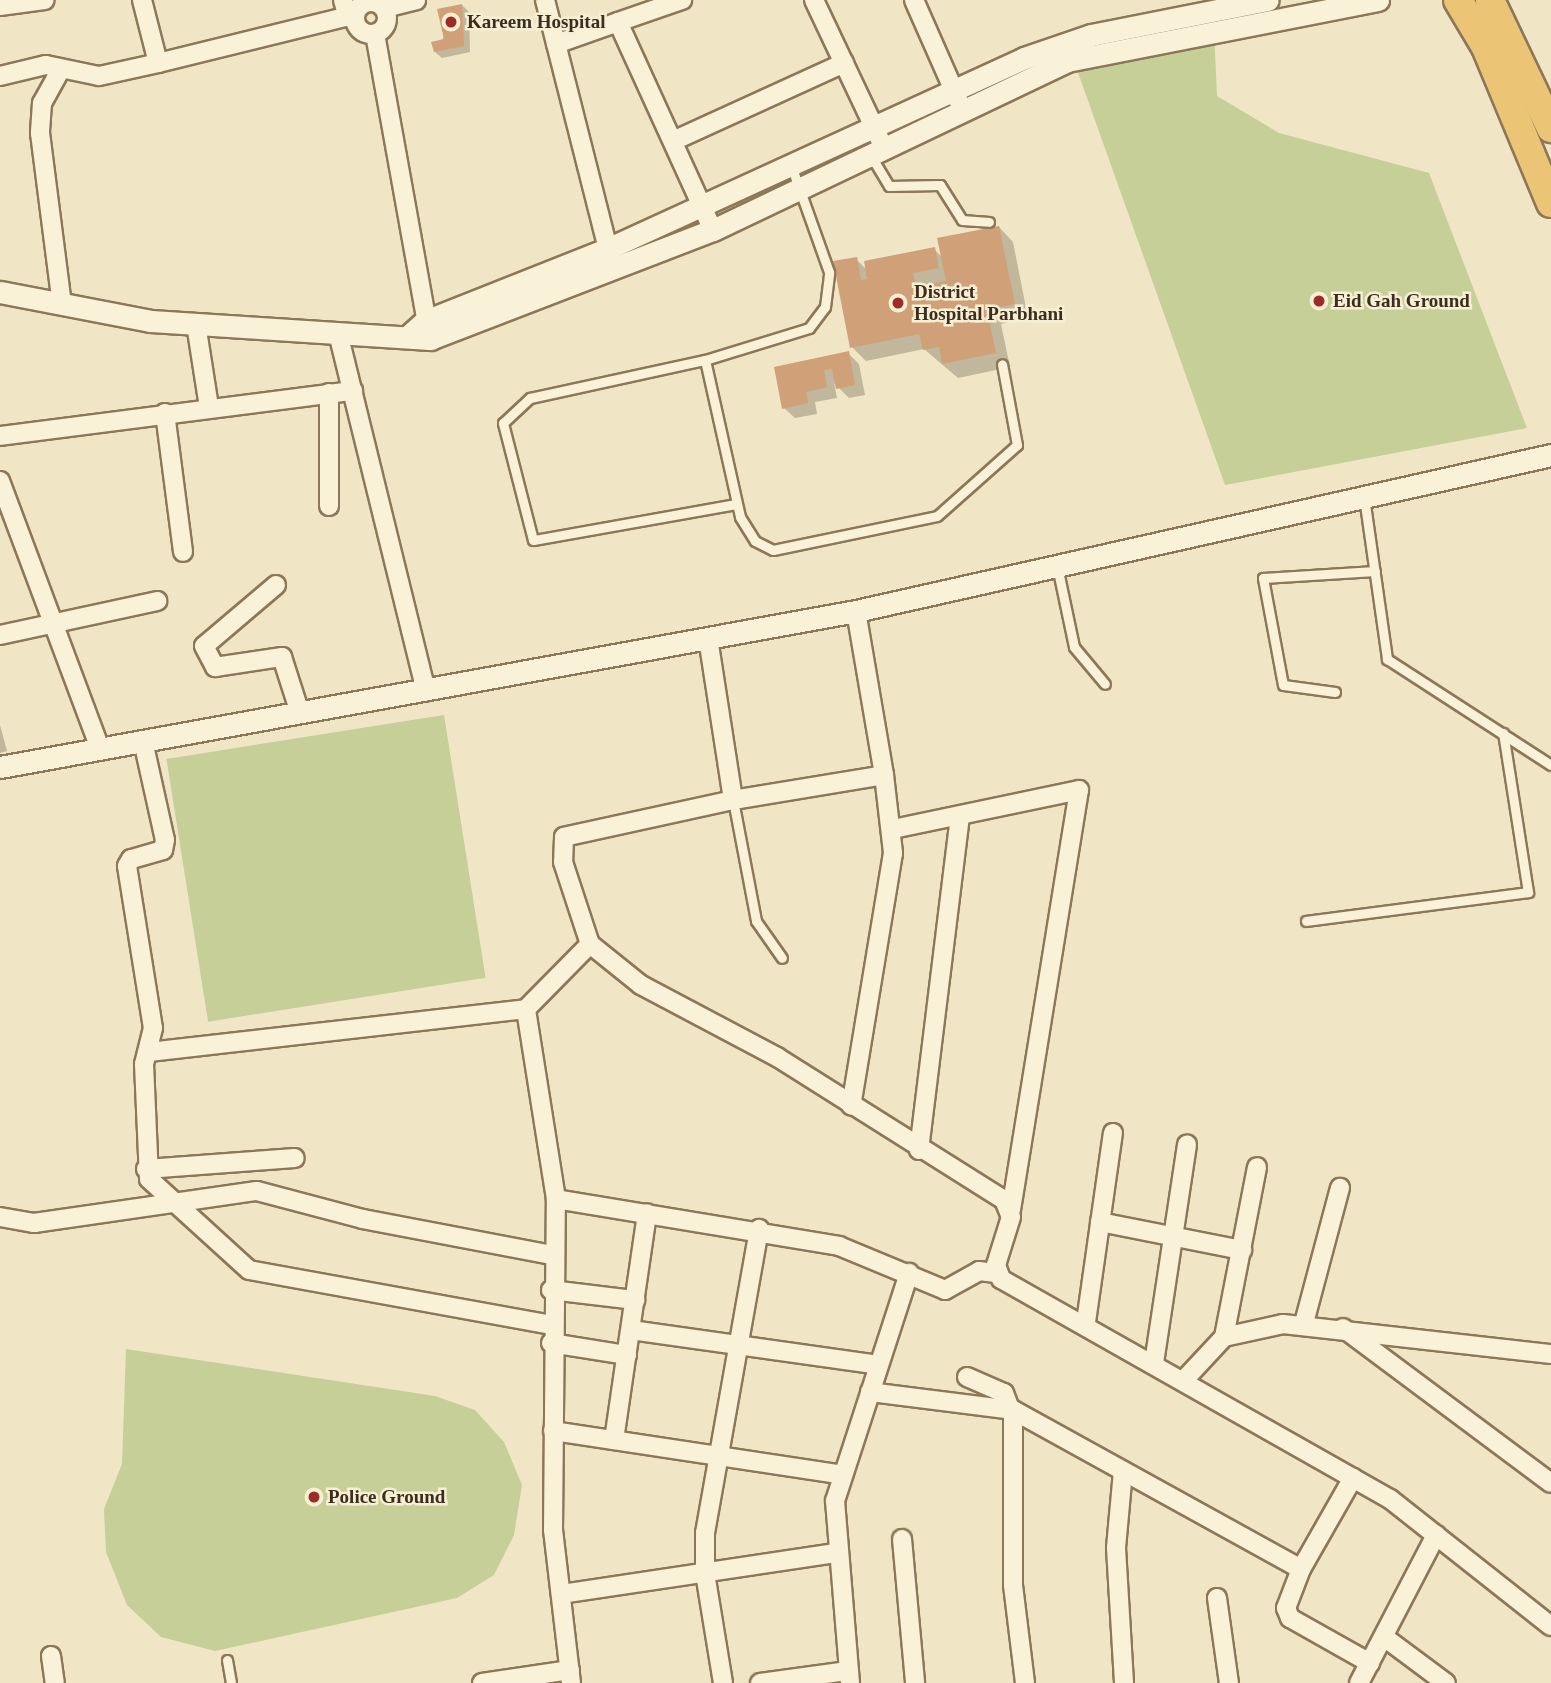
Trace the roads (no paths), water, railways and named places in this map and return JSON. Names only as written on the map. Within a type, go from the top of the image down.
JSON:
[{"type":"highway","points":[[1458,0],[1486,47],[1551,203]]},
{"type":"highway","points":[[1490,0],[1551,128]]},
{"type":"street","points":[[0,6],[45,0]]},
{"type":"street","points":[[142,0],[158,63]]},
{"type":"street","points":[[0,76],[46,65],[99,76],[158,63],[348,11],[363,3],[385,8],[416,0]]},
{"type":"street","points":[[545,0],[613,271]]},
{"type":"street","points":[[556,44],[682,0]]},
{"type":"street","points":[[814,0],[875,127],[878,153]]},
{"type":"street","points":[[915,0],[965,113]]},
{"type":"street","points":[[428,330],[524,282],[607,249],[792,168],[953,89],[1091,35],[1215,5],[1268,0]]},
{"type":"street","points":[[0,292],[196,324],[407,337],[532,305],[713,230],[1090,53],[1378,0]]},
{"type":"street","points":[[375,34],[387,24],[385,8]]},
{"type":"street","points":[[348,11],[360,30],[375,34]]},
{"type":"street","points":[[618,22],[713,230]]},
{"type":"street","points":[[375,34],[428,330]]},
{"type":"street","points":[[673,141],[844,62]]},
{"type":"street","points":[[61,69],[42,103],[40,132],[62,304]]},
{"type":"street","points":[[524,282],[532,305]]},
{"type":"street","points":[[196,324],[209,407]]},
{"type":"street","points":[[338,333],[426,691]]},
{"type":"street","points":[[0,436],[209,407],[352,391]]},
{"type":"street","points":[[329,393],[329,506]]},
{"type":"street","points":[[165,413],[183,552]]},
{"type":"street","points":[[0,767],[856,611],[1551,455]]},
{"type":"street","points":[[0,481],[100,749]]},
{"type":"street","points":[[276,585],[204,646],[215,667],[282,657],[300,713]]},
{"type":"street","points":[[0,635],[157,601]]},
{"type":"street","points":[[851,1106],[892,829],[856,611]]},
{"type":"street","points":[[708,638],[733,800]]},
{"type":"street","points":[[143,741],[165,840],[163,850],[131,859],[127,866],[153,1028],[149,1052],[146,1169],[155,1186],[181,1205],[235,1260],[265,1276],[551,1334],[627,1355]]},
{"type":"street","points":[[884,775],[733,800],[564,837],[563,862],[590,944],[641,985],[777,1057],[919,1150],[1004,1200],[1011,1210]]},
{"type":"street","points":[[892,829],[1079,790],[1011,1210],[996,1273]]},
{"type":"street","points":[[919,1150],[960,815]]},
{"type":"street","points":[[149,1052],[526,1009],[590,944]]},
{"type":"street","points":[[482,1683],[571,1677],[553,1530],[551,1290],[556,1199],[526,1009]]},
{"type":"street","points":[[1086,1322],[1113,1133]]},
{"type":"street","points":[[1154,1363],[1187,1144]]},
{"type":"street","points":[[146,1169],[295,1158]]},
{"type":"street","points":[[1184,1380],[1224,1337],[1257,1167]]},
{"type":"street","points":[[1304,1323],[1340,1188]]},
{"type":"street","points":[[0,1217],[34,1223],[181,1205],[257,1191],[363,1219],[552,1255]]},
{"type":"street","points":[[556,1199],[759,1229],[839,1246],[945,1290],[978,1271],[996,1273],[1086,1322],[1353,1478],[1436,1535],[1551,1626]]},
{"type":"street","points":[[614,1440],[647,1213]]},
{"type":"street","points":[[1100,1223],[1242,1250]]},
{"type":"street","points":[[723,1683],[705,1573],[708,1502],[720,1457],[759,1229]]},
{"type":"street","points":[[760,1683],[849,1677],[832,1522],[843,1475],[909,1273]]},
{"type":"street","points":[[551,1290],[635,1300]]},
{"type":"street","points":[[1224,1337],[1304,1323],[1551,1354]]},
{"type":"street","points":[[1341,1327],[1544,1472],[1551,1483]]},
{"type":"street","points":[[631,1330],[878,1365]]},
{"type":"street","points":[[967,1377],[1004,1393],[1012,1410],[1013,1585],[1025,1683]]},
{"type":"street","points":[[870,1392],[1012,1410],[1301,1569]]},
{"type":"street","points":[[553,1431],[843,1475]]},
{"type":"street","points":[[1123,1471],[1116,1548],[1124,1683]]},
{"type":"street","points":[[1353,1478],[1301,1569],[1287,1614],[1370,1663]]},
{"type":"street","points":[[1359,1683],[1436,1535]]},
{"type":"street","points":[[902,1539],[915,1683]]},
{"type":"street","points":[[561,1594],[835,1553]]},
{"type":"street","points":[[1217,1598],[1229,1683]]},
{"type":"street","points":[[1384,1637],[1441,1681]]},
{"type":"street","points":[[51,1657],[55,1683]]},
{"type":"lane","points":[[1215,5],[1228,28]]},
{"type":"lane","points":[[878,153],[889,186],[940,185],[962,220],[989,222]]},
{"type":"lane","points":[[736,504],[533,540],[503,428],[511,409],[530,398],[705,360],[798,334],[825,307],[825,251],[792,168]]},
{"type":"lane","points":[[705,360],[736,504],[749,533],[773,550],[931,520],[1017,444],[1002,364]]},
{"type":"lane","points":[[1364,497],[1387,659],[1551,765]]},
{"type":"lane","points":[[1057,566],[1074,647],[1105,684]]},
{"type":"lane","points":[[1335,692],[1283,685],[1263,578],[1375,572]]},
{"type":"lane","points":[[1306,920],[1528,892],[1503,733]]},
{"type":"lane","points":[[733,800],[756,921],[782,958]]},
{"type":"lane","points":[[227,1660],[231,1683]]},
{"type":"place","name":"Kareem Hospital","points":[[451,22]]},
{"type":"place","name":"Eid Gah Ground","points":[[1319,301]]},
{"type":"place","name":"District Hospital Parbhani","points":[[898,303]]},
{"type":"place","name":"Police Ground","points":[[314,1497]]}]
